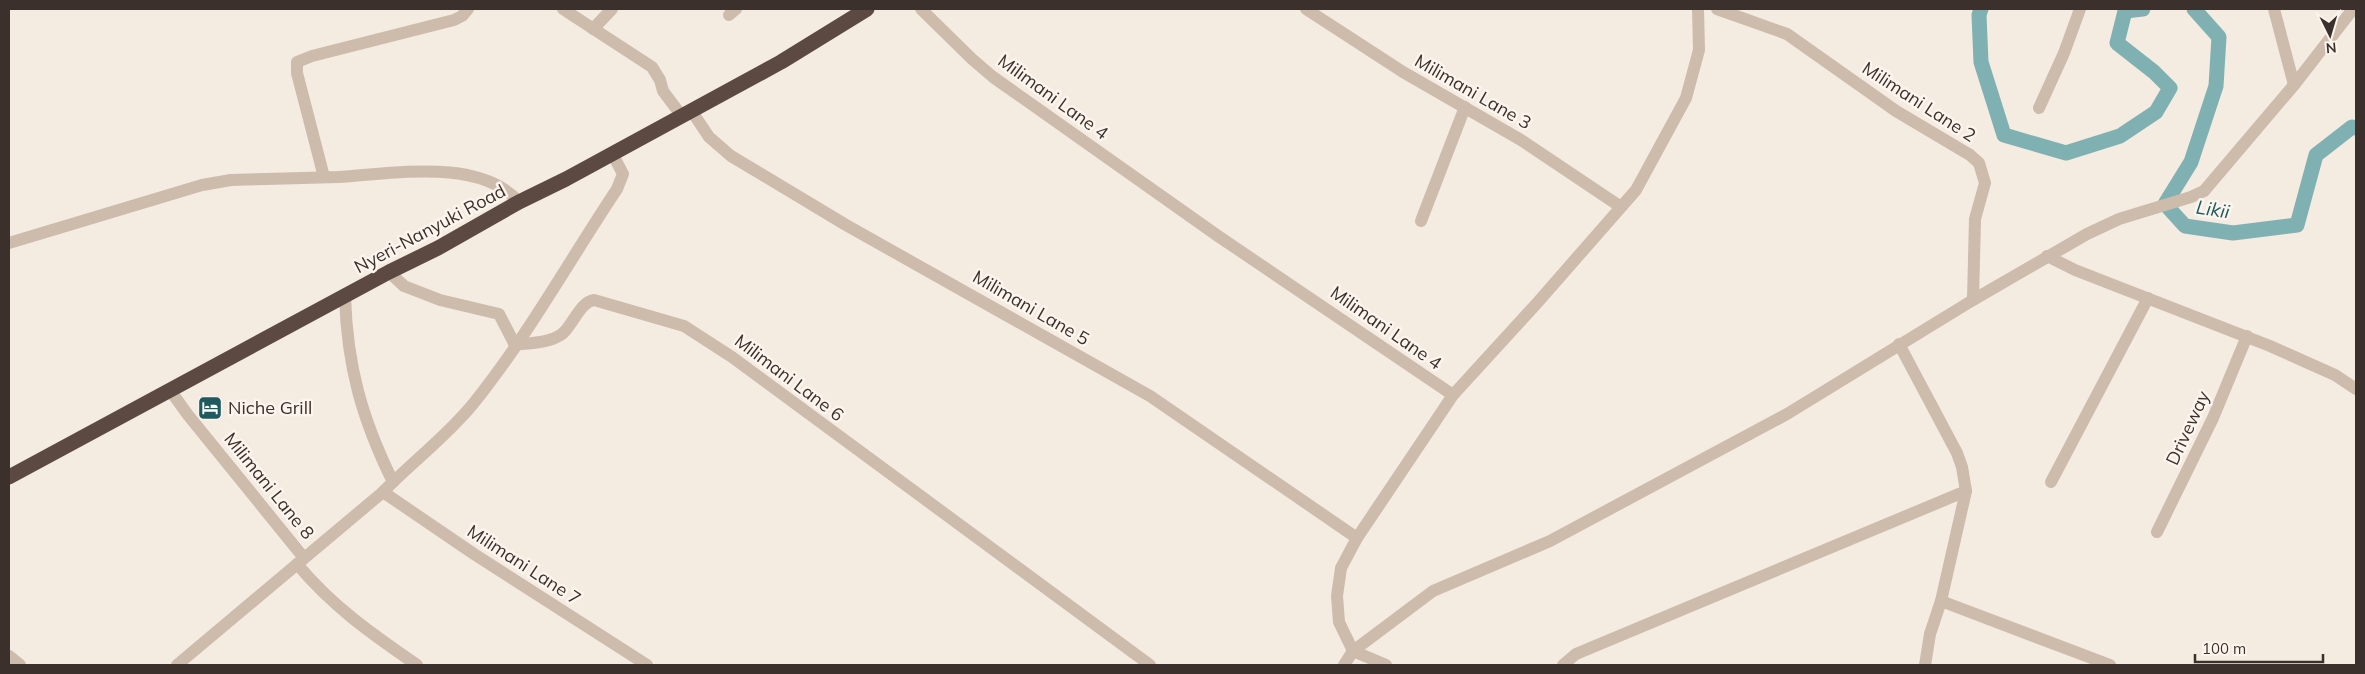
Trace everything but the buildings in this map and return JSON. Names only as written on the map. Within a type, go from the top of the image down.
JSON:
[{"type":"highway","name":"Nyeri-Nanyuki Road","points":[[9,477],[781,62],[867,9]]},
{"type":"street","points":[[324,177],[297,73],[297,62],[454,20],[462,16],[468,9]]},
{"type":"street","name":"Milimani Lane 5","points":[[563,9],[652,67],[663,91],[709,137],[732,156],[846,226],[1150,396],[1357,538]]},
{"type":"street","points":[[593,29],[612,9]]},
{"type":"street","name":"Milimani Lane 4","points":[[921,9],[972,59],[1001,82],[1218,236],[1453,396]]},
{"type":"street","name":"Milimani Lane 3","points":[[1306,9],[1403,72],[1521,140],[1621,207]]},
{"type":"street","points":[[1386,665],[1353,651],[1339,622],[1337,596],[1341,568],[1357,538],[1453,396],[1636,190],[1686,98],[1699,50],[1698,9]]},
{"type":"street","name":"Milimani Lane 2","points":[[1717,9],[1756,21],[1787,34],[1896,111],[1970,155],[1978,163],[1985,183],[1975,219],[1973,300]]},
{"type":"street","points":[[2039,108],[2064,53],[2080,9]]},
{"type":"street","points":[[2274,9],[2294,85]]},
{"type":"street","points":[[1344,665],[1353,651],[1433,591],[1550,540],[1787,414],[1899,344],[2047,256],[2106,225],[2204,191],[2294,85],[2354,9]]},
{"type":"street","points":[[1421,221],[1465,107]]},
{"type":"street","points":[[177,665],[414,465],[466,413],[515,345],[620,183],[622,169],[612,153]]},
{"type":"street","points":[[9,243],[212,183],[231,180],[440,172],[496,184],[507,190],[519,202]]},
{"type":"street","points":[[2047,256],[2075,270],[2247,336],[2321,368],[2356,389]]},
{"type":"street","points":[[390,272],[404,286],[440,300],[499,314],[515,345]]},
{"type":"street","points":[[344,296],[346,332],[355,388],[377,450],[393,482]]},
{"type":"street","points":[[2052,482],[2148,298]]},
{"type":"street","name":"Milimani Lane 6","points":[[515,345],[542,341],[562,334],[590,301],[606,303],[684,326],[732,357],[895,479],[1075,608],[1150,665]]},
{"type":"street","name":"Driveway","points":[[2157,532],[2213,418],[2247,336]]},
{"type":"street","points":[[1899,344],[1957,453],[1962,466],[1966,491],[1941,601],[1930,634],[1925,665]]},
{"type":"street","name":"Milimani Lane 8","points":[[170,390],[300,561],[319,590],[351,618],[417,665]]},
{"type":"street","points":[[1563,665],[1576,654],[1966,491]]},
{"type":"street","name":"Milimani Lane 7","points":[[383,492],[474,554],[647,665]]},
{"type":"street","points":[[1941,601],[2110,665]]},
{"type":"street","points":[[9,656],[20,665]]},
{"type":"waterway","name":"Likii","points":[[1981,9],[1979,15],[1981,62],[2004,135],[2066,153],[2120,136],[2156,112],[2170,88],[2154,72],[2117,43],[2125,11],[2143,9]]},
{"type":"waterway","name":"Likii","points":[[2194,9],[2219,37],[2216,86],[2191,162],[2165,204],[2185,226],[2233,233],[2297,225],[2316,155],[2352,127],[2356,128]]},
{"type":"place","name":"Niche Grill","points":[[210,408]]}]
